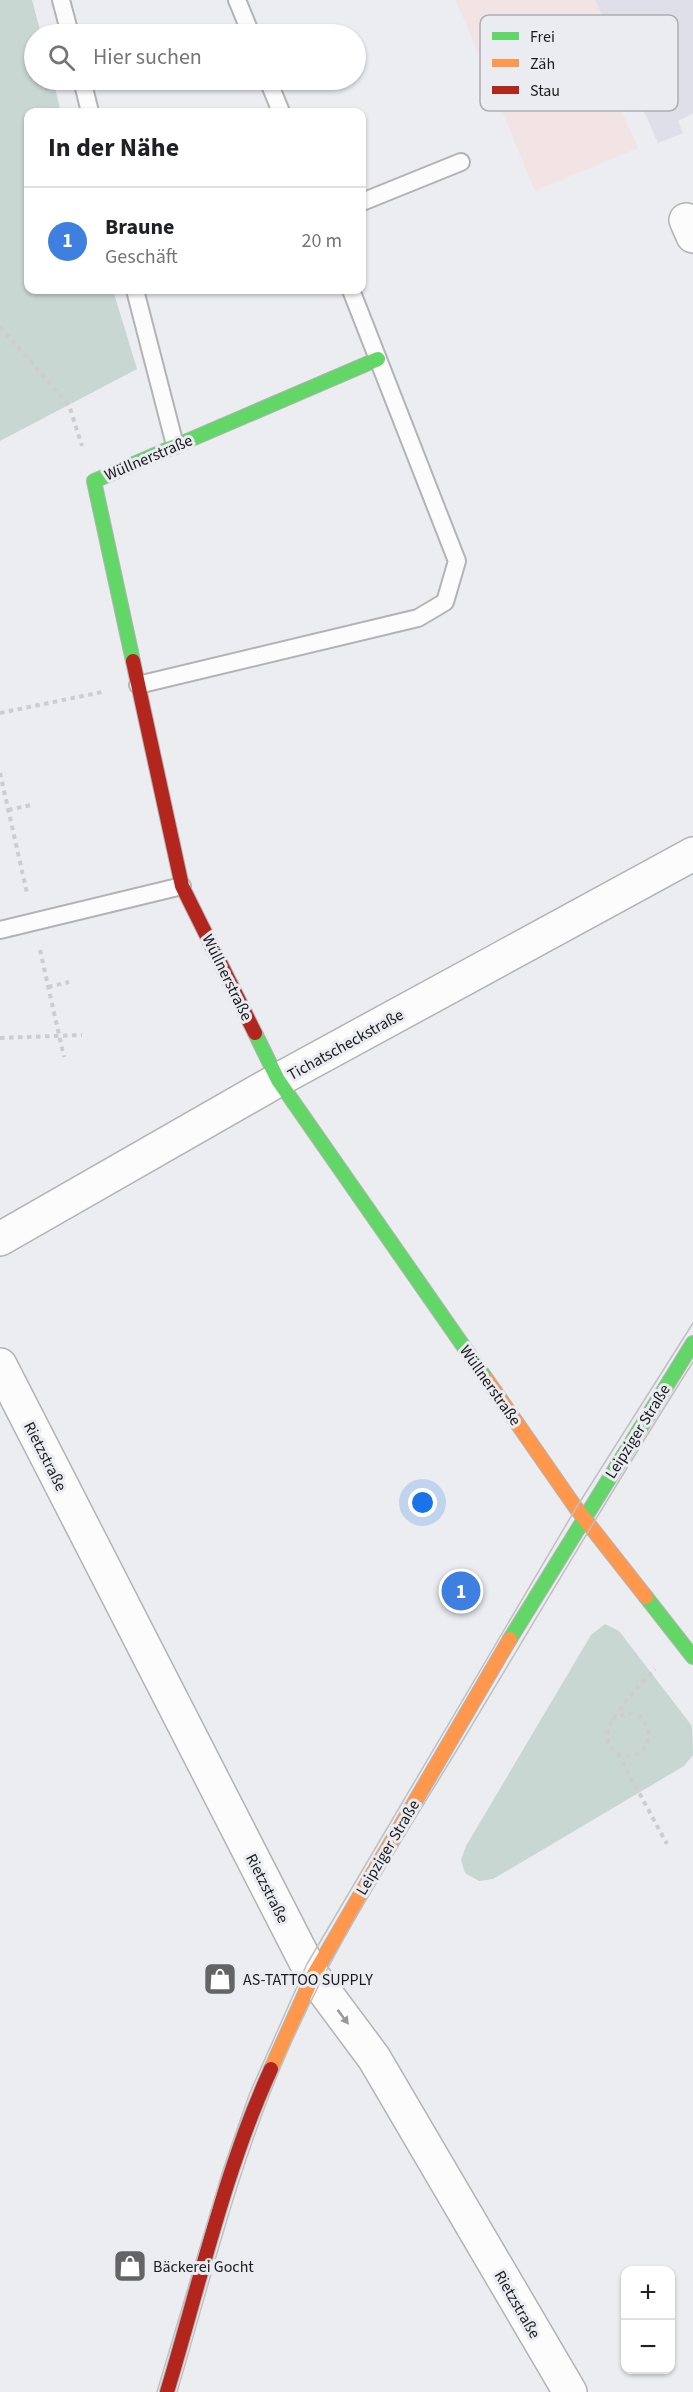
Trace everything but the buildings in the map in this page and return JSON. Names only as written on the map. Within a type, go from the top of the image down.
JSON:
[{"type":"street","name":"Wüllnerstraße","points":[[378,359],[94,481],[182,886],[278,1080],[583,1517],[693,1657]]},
{"type":"street","name":"Tichatscheckstraße","points":[[0,1239],[278,1080],[693,854]]},
{"type":"street","name":"Leipziger Straße","points":[[167,2392],[232,2174],[255,2108],[287,2029],[313,1976],[583,1517],[693,1343]]},
{"type":"street","name":"Rietzstraße","points":[[0,1365],[313,1976],[374,2058],[570,2392]]},
{"type":"lane","points":[[61,0],[67,24]]},
{"type":"lane","points":[[237,0],[247,24]]},
{"type":"lane","points":[[84,90],[89,108]]},
{"type":"lane","points":[[272,90],[279,108]]},
{"type":"lane","points":[[366,200],[460,162]]},
{"type":"lane","points":[[136,294],[175,446]]},
{"type":"lane","points":[[138,685],[418,618],[445,602],[457,561],[353,294]]},
{"type":"lane","points":[[0,930],[182,886]]},
{"type":"path","points":[[0,327],[69,405],[94,481]]},
{"type":"path","points":[[0,713],[138,685]]},
{"type":"path","points":[[8,810],[31,805]]},
{"type":"path","points":[[48,987],[69,982]]},
{"type":"path","points":[[0,1038],[82,1035]]},
{"type":"path","points":[[668,1844],[618,1754],[607,1741],[608,1726],[645,1679],[682,1644]]},
{"type":"path","points":[[612,1720],[619,1716],[632,1714],[644,1721],[648,1727],[648,1742],[644,1749],[633,1756],[618,1754]]},
{"type":"shaded area","points":[[0,0],[32,0],[38,24],[24,24],[24,90],[56,90],[60,108],[24,108],[24,294],[114,294],[137,369],[0,441]]},
{"type":"shaded area","points":[[456,0],[595,0],[602,15],[480,15],[480,58]]},
{"type":"shaded area","points":[[595,0],[693,0],[693,113],[678,121],[683,133],[658,143],[644,111],[678,111],[678,15],[602,15]]},
{"type":"shaded area","points":[[502,111],[622,111],[638,148],[535,191]]},
{"type":"shaded area","points":[[605,1624],[619,1631],[692,1726],[693,1755],[684,1766],[493,1879],[479,1881],[465,1873],[461,1860],[466,1846],[591,1635]]},
{"type":"tram line","points":[[157,2392],[223,2170],[249,2095],[307,1964],[576,1508],[693,1323]]},
{"type":"tram line","points":[[177,2392],[253,2141],[284,2059],[323,1977],[391,1857],[693,1362]]},
{"type":"traffic: fast","points":[[133,661],[94,481],[378,359]]},
{"type":"traffic: fast","points":[[255,1033],[278,1080],[487,1380]]},
{"type":"traffic: fast","points":[[510,1639],[693,1343]]},
{"type":"traffic: fast","points":[[646,1597],[693,1657]]},
{"type":"traffic: slow","points":[[487,1380],[576,1508],[646,1597]]},
{"type":"traffic: slow","points":[[271,2069],[313,1976],[510,1639]]},
{"type":"traffic: jam","points":[[133,661],[182,886],[255,1033]]},
{"type":"traffic: jam","points":[[167,2392],[226,2187],[271,2069]]},
{"type":"place","name":"Braune","points":[[461,1591]]},
{"type":"place","name":"AS-TATTOO SUPPLY","points":[[220,1979]]},
{"type":"place","name":"Bäckerei Gocht","points":[[130,2266]]}]
